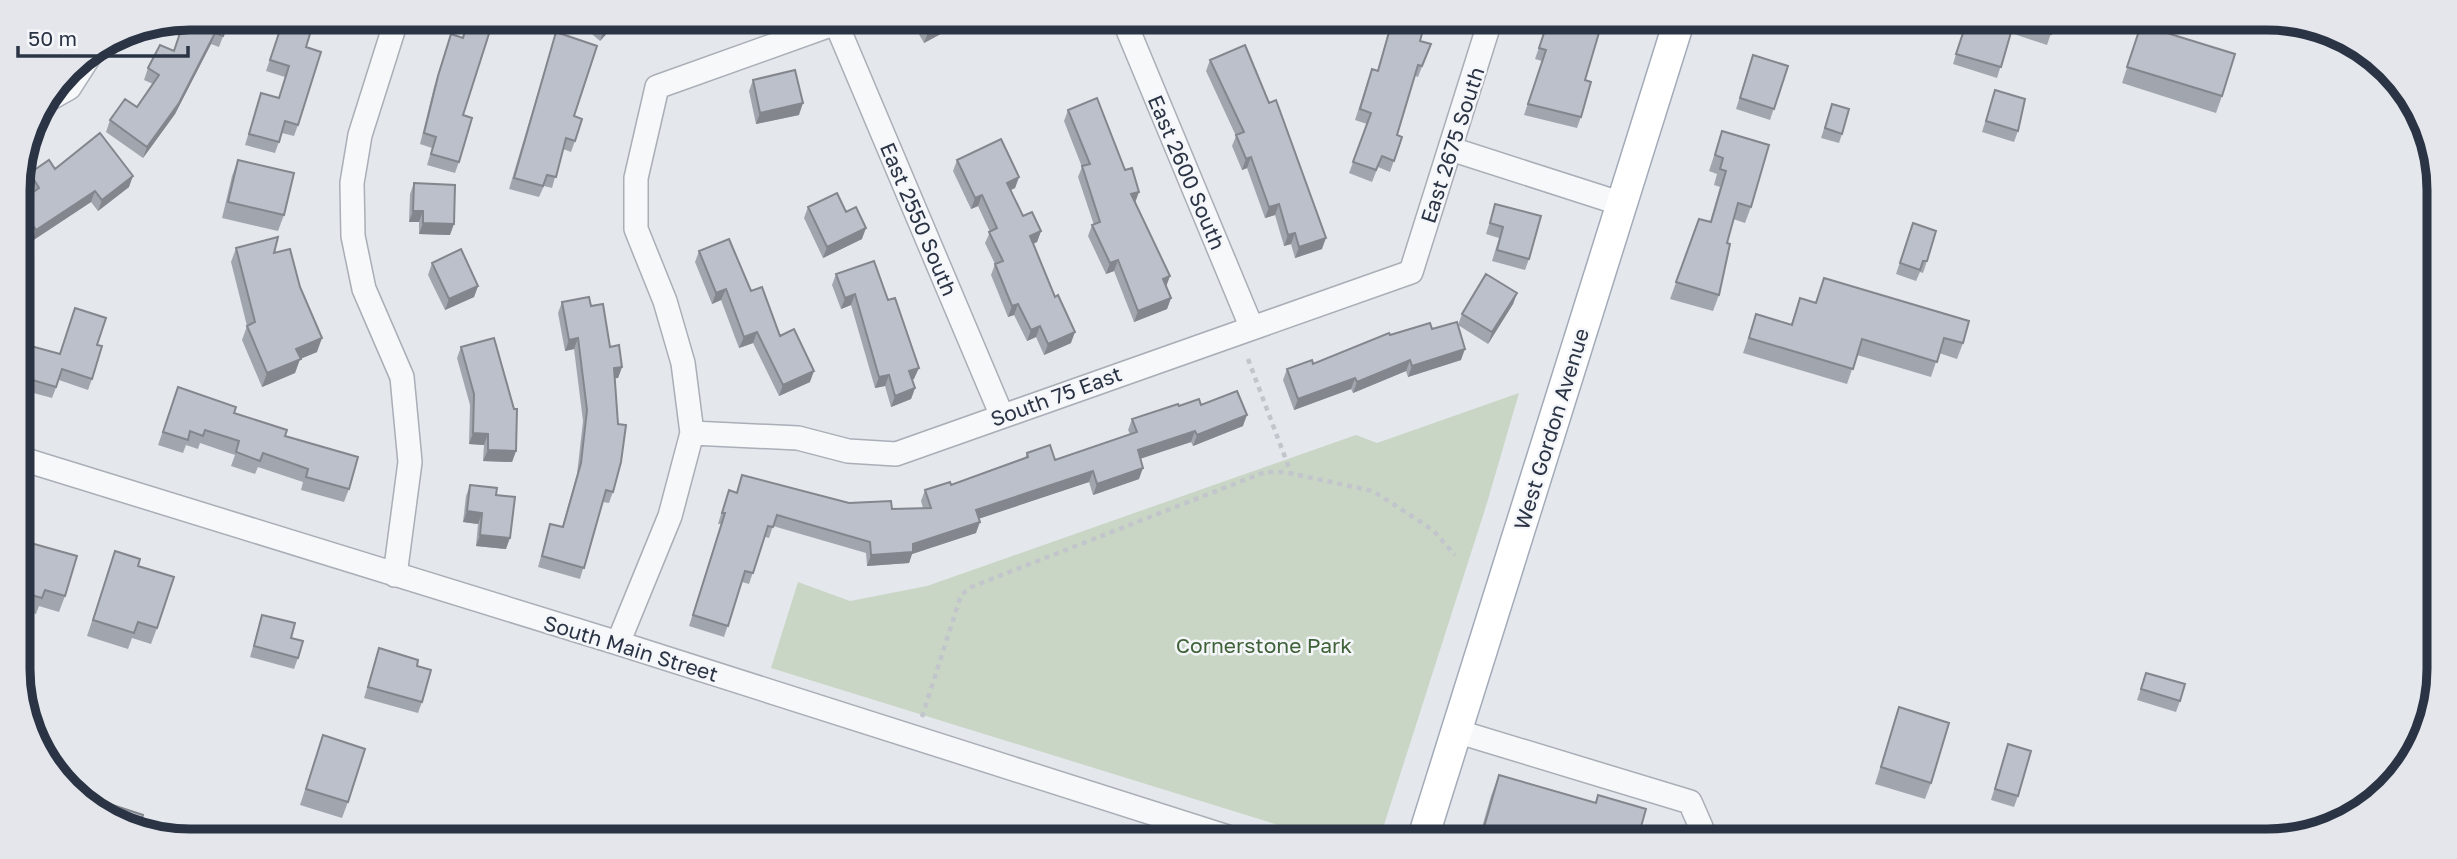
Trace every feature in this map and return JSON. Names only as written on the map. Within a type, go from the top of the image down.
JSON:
[{"type":"main road","name":"West Gordon Avenue","points":[[1426,829],[1676,30]]},
{"type":"street","points":[[393,30],[360,135],[352,183],[353,236],[364,289],[402,377],[410,462],[395,575]]},
{"type":"street","name":"East 2550 South","points":[[692,433],[683,363],[665,302],[636,229],[636,178],[657,87],[816,30]]},
{"type":"street","name":"East 2550 South","points":[[839,30],[1002,416]]},
{"type":"street","name":"East 2600 South","points":[[1128,30],[1251,326]]},
{"type":"street","name":"East 2675 South","points":[[1411,272],[1487,30]]},
{"type":"street","points":[[1451,149],[1622,204]]},
{"type":"street","name":"South 75 East","points":[[692,433],[798,438],[848,452],[896,454],[1251,326],[1411,272]]},
{"type":"street","points":[[618,643],[670,516],[692,433]]},
{"type":"street","name":"South Main Street","points":[[30,461],[618,643],[1202,829]]},
{"type":"street","points":[[1456,731],[1690,802],[1699,829]]},
{"type":"path","points":[[1248,359],[1291,473]]},
{"type":"path","points":[[922,718],[961,595],[971,587],[1265,472],[1291,473],[1374,491],[1433,530],[1455,555]]},
{"type":"green space","name":"Cornerstone Park","points":[[1519,393],[1487,503],[1384,825],[1380,829],[1291,829],[771,668],[798,582],[850,601],[927,586],[1356,435],[1377,443]]},
{"type":"building","points":[[181,30],[225,30],[223,36],[215,33],[179,103],[147,147],[110,120],[125,99],[137,107],[159,75],[148,68],[160,45],[174,51]]},
{"type":"building","points":[[280,30],[311,30],[306,47],[321,52],[298,125],[285,121],[279,142],[249,134],[261,93],[279,98],[289,66],[270,60]]},
{"type":"building","points":[[465,30],[490,30],[463,115],[472,118],[459,162],[431,154],[436,137],[424,133],[451,34],[463,38]]},
{"type":"building","points":[[1390,30],[1423,30],[1420,41],[1431,44],[1422,66],[1418,65],[1397,135],[1402,137],[1394,161],[1382,156],[1376,170],[1353,162],[1371,113],[1360,109],[1372,69],[1378,71]]},
{"type":"building","points":[[1545,30],[1600,30],[1585,80],[1591,82],[1581,117],[1528,104],[1546,50],[1539,48]]},
{"type":"building","points":[[1964,30],[2012,30],[2001,67],[1956,54]]},
{"type":"building","points":[[2139,30],[2157,30],[2235,54],[2222,96],[2127,67]]},
{"type":"building","points":[[556,32],[597,46],[574,116],[582,119],[575,141],[566,138],[556,177],[547,175],[543,186],[514,178]]},
{"type":"building","points":[[1245,45],[1269,103],[1276,100],[1326,238],[1299,247],[1295,233],[1288,235],[1279,204],[1269,207],[1251,157],[1246,159],[1236,135],[1244,132],[1210,60]]},
{"type":"building","points":[[1753,55],[1788,66],[1774,109],[1740,98]]},
{"type":"building","points":[[795,70],[803,103],[760,113],[753,80]]},
{"type":"building","points":[[1995,90],[2025,99],[2018,131],[1986,121]]},
{"type":"building","points":[[1097,98],[1125,170],[1132,168],[1139,192],[1131,194],[1170,276],[1163,279],[1171,298],[1138,311],[1118,260],[1110,263],[1092,225],[1100,222],[1082,166],[1090,164],[1068,110]]},
{"type":"building","points":[[1832,104],[1849,109],[1842,134],[1825,128]]},
{"type":"building","points":[[1722,131],[1769,145],[1751,207],[1738,203],[1727,243],[1730,244],[1719,295],[1676,282],[1699,219],[1711,222],[1726,171],[1720,169],[1723,158],[1715,155]]},
{"type":"building","points":[[100,133],[133,176],[102,200],[95,191],[36,230],[30,221],[30,194],[39,188],[31,172],[49,160],[55,169]]},
{"type":"building","points":[[1001,139],[1019,177],[1007,183],[1023,216],[1032,212],[1041,231],[1030,236],[1055,297],[1058,295],[1075,332],[1048,344],[1040,326],[1031,330],[1018,304],[1012,306],[995,264],[1003,261],[989,232],[997,228],[982,195],[975,198],[957,160]]},
{"type":"building","points":[[238,160],[294,173],[284,215],[228,202]]},
{"type":"building","points":[[414,183],[455,185],[454,224],[423,223],[423,211],[413,211]]},
{"type":"building","points":[[837,193],[846,212],[856,207],[866,228],[827,247],[808,207]]},
{"type":"building","points":[[1495,204],[1541,216],[1529,259],[1497,250],[1503,227],[1490,223]]},
{"type":"building","points":[[1913,223],[1936,231],[1927,261],[1923,261],[1920,270],[1900,263]]},
{"type":"building","points":[[278,237],[274,253],[290,249],[300,287],[322,338],[296,349],[301,359],[267,373],[247,326],[255,322],[236,248]]},
{"type":"building","points":[[729,239],[751,291],[762,287],[780,336],[794,329],[814,371],[783,385],[757,332],[744,337],[726,289],[716,293],[699,251]]},
{"type":"building","points":[[461,249],[478,286],[449,299],[432,263]]},
{"type":"building","points":[[874,261],[888,300],[895,298],[919,368],[909,371],[915,388],[895,396],[889,375],[879,377],[855,294],[845,298],[836,274]]},
{"type":"building","points":[[1486,274],[1517,293],[1492,332],[1462,314]]},
{"type":"building","points":[[1824,278],[1969,321],[1963,343],[1944,338],[1937,362],[1862,339],[1853,369],[1749,338],[1756,314],[1792,325],[1800,298],[1816,303]]},
{"type":"building","points":[[589,297],[591,306],[603,304],[610,347],[619,345],[622,367],[614,368],[618,424],[626,425],[621,462],[613,492],[606,490],[584,568],[542,556],[550,524],[563,527],[581,463],[587,410],[578,338],[569,340],[562,302]]},
{"type":"building","points":[[75,308],[106,318],[97,345],[102,346],[92,379],[62,369],[56,387],[30,379],[30,346],[60,354]]},
{"type":"building","points":[[1457,322],[1465,349],[1412,366],[1410,360],[1357,382],[1355,378],[1298,399],[1287,369],[1312,360],[1313,364],[1389,333],[1390,335],[1430,323],[1432,329]]},
{"type":"building","points":[[494,338],[514,409],[517,409],[516,451],[488,450],[488,434],[473,433],[474,394],[461,347]]},
{"type":"building","points":[[178,387],[236,407],[234,413],[287,430],[285,436],[358,457],[349,489],[306,477],[308,469],[263,453],[260,461],[236,452],[239,441],[205,430],[203,436],[190,431],[188,440],[163,432]]},
{"type":"building","points":[[1237,391],[1247,415],[1197,435],[1195,431],[1138,450],[1143,468],[1097,484],[1093,471],[976,510],[980,522],[913,544],[913,552],[871,555],[870,542],[777,515],[773,527],[768,526],[753,573],[745,571],[728,626],[693,615],[725,513],[722,513],[729,490],[737,493],[742,475],[849,503],[891,501],[892,509],[931,508],[925,490],[950,482],[951,485],[1028,457],[1027,453],[1050,445],[1055,460],[1137,432],[1132,419],[1199,399],[1201,405]]},
{"type":"building","points":[[470,485],[497,488],[496,495],[515,497],[510,538],[480,535],[482,513],[467,511]]},
{"type":"building","points":[[30,543],[77,556],[65,596],[45,590],[42,598],[30,595]]},
{"type":"building","points":[[115,551],[140,559],[138,566],[174,577],[157,628],[138,622],[134,633],[93,620]]},
{"type":"building","points":[[262,615],[295,623],[291,638],[303,641],[298,658],[254,646]]},
{"type":"building","points":[[379,648],[418,660],[417,666],[431,670],[422,702],[368,687]]},
{"type":"building","points":[[2146,673],[2185,684],[2180,701],[2141,689]]},
{"type":"building","points":[[1899,707],[1949,723],[1931,783],[1881,767]]},
{"type":"building","points":[[323,735],[365,749],[348,802],[306,789]]},
{"type":"building","points":[[2008,744],[2031,751],[2018,796],[1995,789]]},
{"type":"building","points":[[1499,775],[1596,803],[1598,795],[1646,809],[1640,829],[1483,829]]},
{"type":"building","points":[[99,801],[143,815],[141,822],[138,821]]}]
